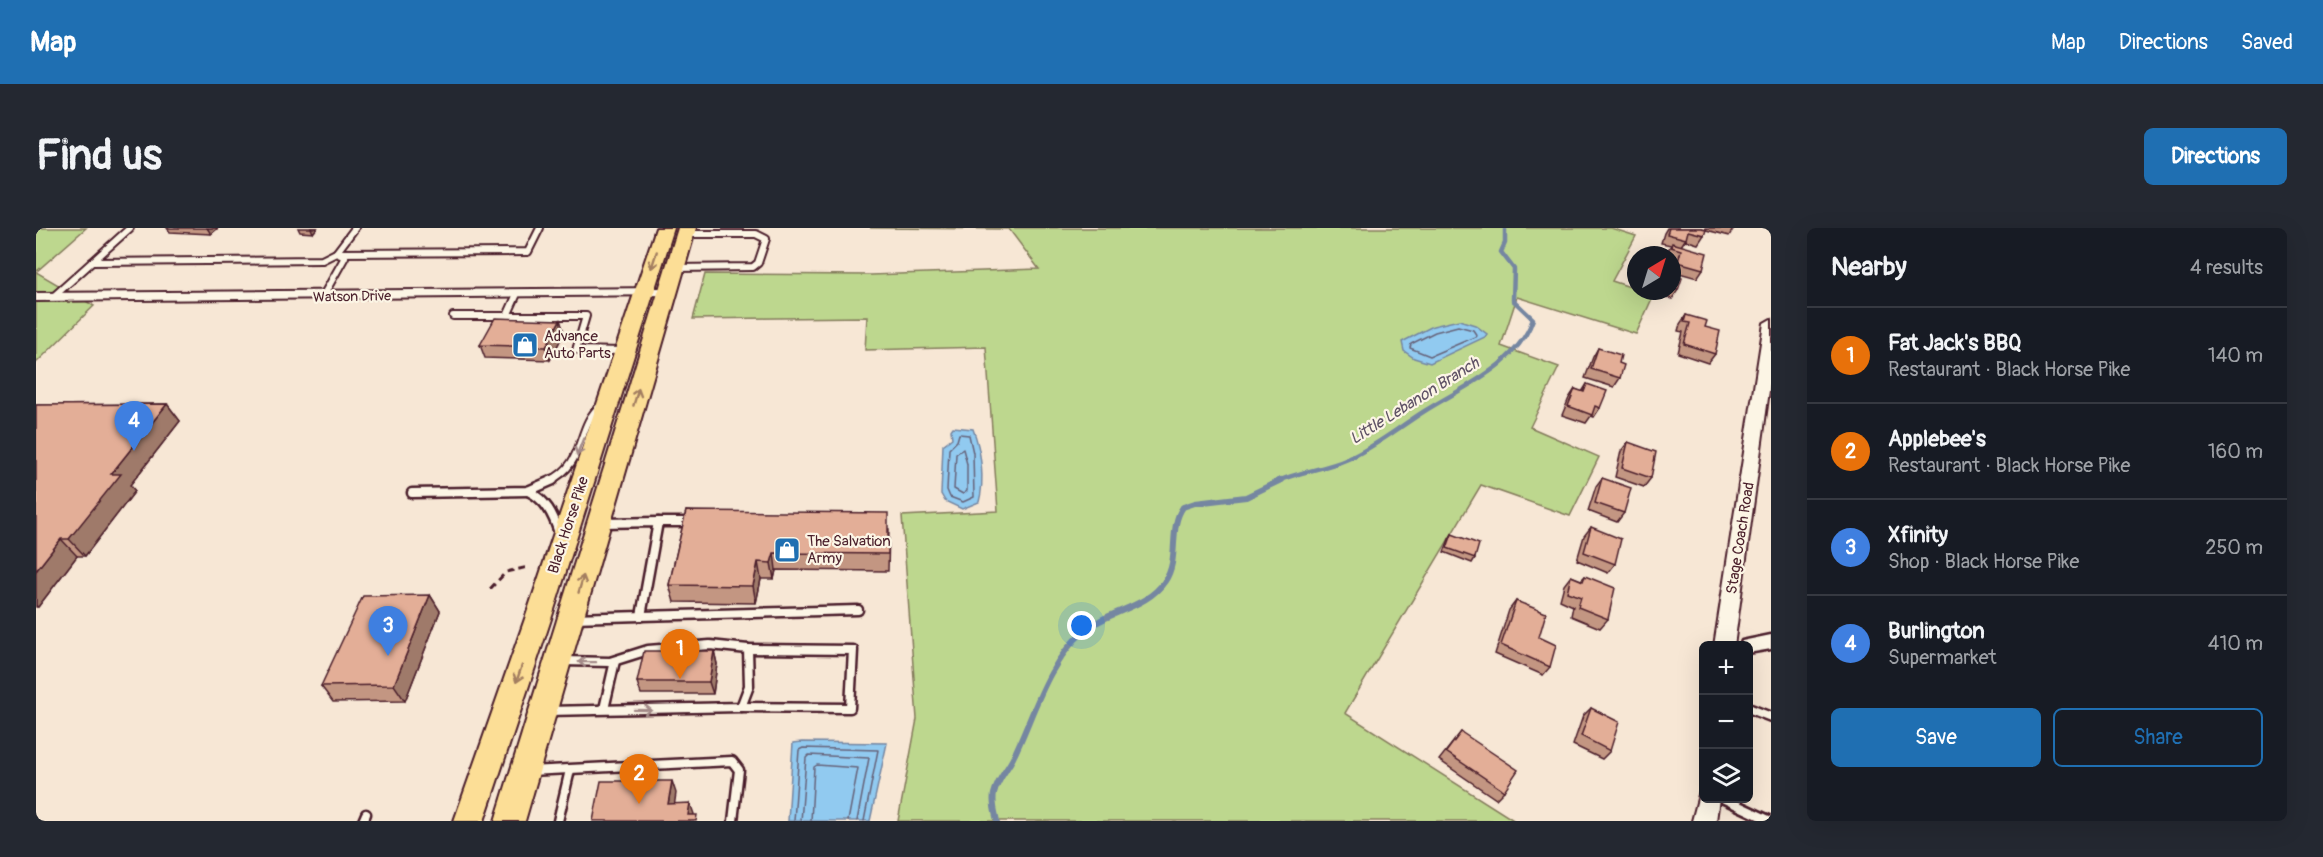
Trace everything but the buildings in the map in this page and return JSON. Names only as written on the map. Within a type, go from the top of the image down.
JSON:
[{"type":"highway","name":"Black Horse Pike","points":[[510,821],[598,523],[655,292],[664,228]]},
{"type":"highway","name":"Black Horse Pike","points":[[473,811],[624,351],[655,292],[675,268],[686,231]]},
{"type":"street","name":"Watson Drive","points":[[36,297],[655,292]]},
{"type":"street","name":"Stage Coach Road","points":[[1725,641],[1771,323]]},
{"type":"street","points":[[1753,645],[1771,642]]},
{"type":"street","points":[[1704,821],[1707,803]]},
{"type":"lane","points":[[53,297],[130,228]]},
{"type":"lane","points":[[92,262],[322,260],[336,253],[355,228]]},
{"type":"lane","points":[[336,253],[528,252],[540,228]]},
{"type":"lane","points":[[675,268],[753,267],[758,263],[766,239],[756,234],[686,231]]},
{"type":"lane","points":[[323,296],[345,257],[336,253]]},
{"type":"lane","points":[[507,316],[517,294]]},
{"type":"lane","points":[[453,316],[586,316],[576,350],[624,351]]},
{"type":"lane","points":[[412,493],[528,490],[557,478],[574,462],[594,411],[609,398]]},
{"type":"lane","points":[[528,490],[538,495],[552,512],[562,544]]},
{"type":"lane","points":[[641,616],[658,522]]},
{"type":"lane","points":[[598,523],[704,522]]},
{"type":"lane","points":[[571,618],[858,610]]},
{"type":"lane","points":[[543,711],[672,710],[741,706],[850,708],[853,650],[747,649],[710,645],[648,650],[615,661],[558,661]]},
{"type":"lane","points":[[741,706],[748,694],[750,669],[747,649]]},
{"type":"lane","points":[[604,710],[615,661]]},
{"type":"lane","points":[[1753,710],[1771,717]]},
{"type":"lane","points":[[525,772],[732,761],[739,770],[733,821]]},
{"type":"lane","points":[[558,821],[570,770]]},
{"type":"lane","points":[[1733,803],[1771,821]]},
{"type":"path","points":[[490,589],[504,572],[512,567],[528,567]]},
{"type":"green space","points":[[36,228],[86,228],[36,272]]},
{"type":"green space","points":[[870,228],[1611,228],[1636,236],[1631,246],[1627,246],[1627,253],[1612,281],[1627,286],[1627,300],[1651,300],[1636,334],[1517,297],[1501,346],[1559,367],[1530,427],[1599,457],[1570,516],[1481,485],[1345,713],[1515,821],[898,821],[917,719],[902,516],[998,511],[986,347],[865,350],[867,317],[693,319],[705,274],[871,275],[1039,269],[1009,229]]},
{"type":"green space","points":[[36,272],[94,306],[36,363]]},
{"type":"water","points":[[1459,320],[1475,325],[1487,334],[1430,363],[1414,358],[1404,351],[1402,342],[1433,326]]},
{"type":"water","points":[[953,427],[973,429],[981,465],[982,484],[979,502],[962,509],[945,501],[941,494],[943,445],[952,438]]},
{"type":"water","points":[[793,743],[887,743],[870,821],[788,821]]},
{"type":"waterway","name":"Little Lebanon Branch","points":[[1281,480],[1340,462],[1358,454],[1487,374],[1515,350],[1533,319],[1513,300],[1514,269],[1501,252],[1505,243],[1505,228]]},
{"type":"waterway","name":"Little Lebanon Branch","points":[[997,821],[993,801],[995,789],[1013,758],[1050,674],[1071,644],[1084,631],[1105,618],[1148,598],[1165,581],[1172,563],[1176,524],[1183,507],[1195,503],[1246,497],[1281,480]]},
{"type":"place","name":"Advance Auto Parts","points":[[525,345]]},
{"type":"place","name":"Burlington","points":[[134,451]]},
{"type":"place","name":"The Salvation Army","points":[[787,550]]},
{"type":"place","name":"Xfinity","points":[[388,656]]},
{"type":"place","name":"Fat Jack's BBQ","points":[[680,679]]},
{"type":"place","name":"Applebee's","points":[[639,804]]}]
